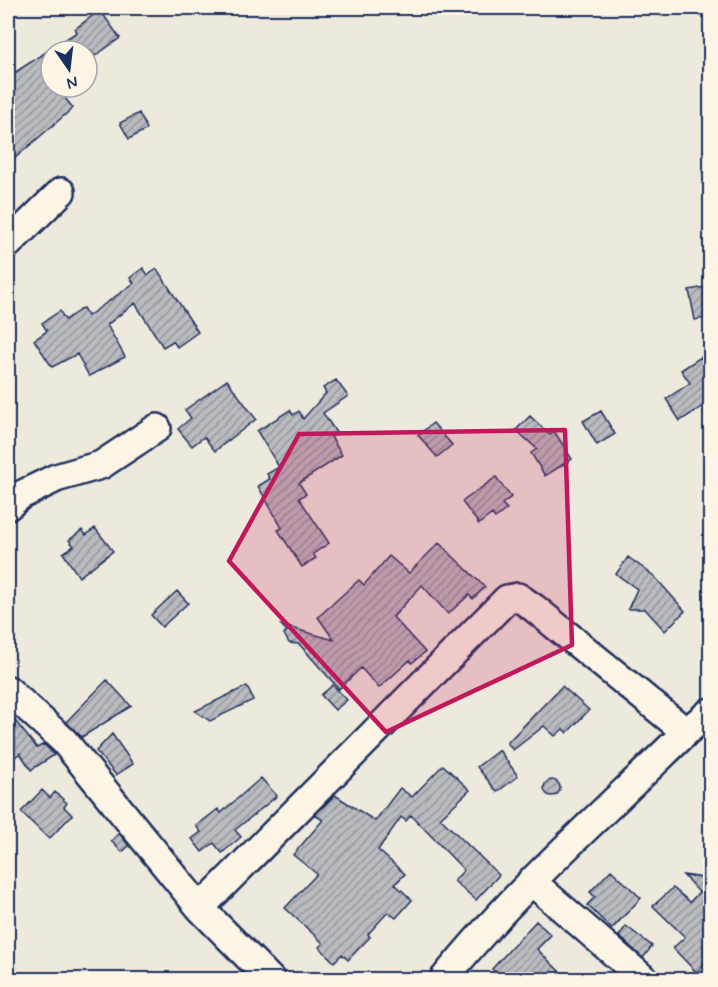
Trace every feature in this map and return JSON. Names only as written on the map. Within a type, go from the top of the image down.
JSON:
[{"type":"street","points":[[8,244],[61,192]]},
{"type":"street","points":[[8,506],[21,495],[56,478],[101,465],[157,428]]},
{"type":"street","points":[[200,908],[507,598],[518,597],[534,608],[686,732]]},
{"type":"street","points":[[8,690],[64,741],[200,908],[271,980]]},
{"type":"street","points":[[443,980],[478,936],[531,881],[686,732],[711,712]]},
{"type":"street","points":[[531,881],[645,980]]},
{"type":"highlighted area","points":[[565,430],[572,645],[386,732],[229,561],[299,434]]},
{"type":"building","points":[[100,10],[120,38],[99,53],[99,39],[66,39],[77,32],[75,29]]},
{"type":"building","points":[[39,57],[39,99],[66,99],[73,108],[8,164],[8,124],[17,116],[8,102],[8,77]]},
{"type":"building","points":[[139,113],[147,129],[129,139],[120,123]]},
{"type":"building","points":[[143,268],[148,275],[157,269],[198,332],[177,347],[173,341],[163,347],[135,303],[107,325],[125,357],[89,376],[77,354],[52,367],[34,340],[47,331],[42,323],[60,311],[65,320],[83,308],[88,316],[134,283],[130,278]]},
{"type":"building","points":[[711,286],[711,317],[695,320],[689,290]]},
{"type":"building","points":[[701,357],[711,371],[711,401],[680,421],[666,399],[690,383],[681,370]]},
{"type":"building","points":[[227,380],[256,419],[215,451],[204,437],[192,446],[178,429],[191,418],[185,410]]},
{"type":"building","points":[[336,380],[348,396],[323,413],[337,434],[331,437],[342,455],[299,483],[306,494],[299,498],[329,543],[313,554],[316,558],[302,567],[278,530],[282,528],[258,486],[270,479],[267,474],[279,467],[257,431],[290,410],[293,415],[299,411],[303,419],[326,393],[323,388]]},
{"type":"building","points":[[601,411],[615,434],[597,445],[583,421]]},
{"type":"building","points":[[530,416],[550,435],[554,431],[572,459],[545,476],[531,453],[537,449],[516,430]]},
{"type":"building","points":[[433,423],[452,445],[437,457],[418,435]]},
{"type":"building","points":[[496,477],[511,497],[502,504],[507,509],[495,518],[492,514],[479,524],[462,502]]},
{"type":"building","points":[[95,528],[113,551],[79,577],[63,553],[74,546],[69,540],[82,530],[86,535]]},
{"type":"building","points":[[439,543],[485,587],[473,599],[469,595],[448,614],[422,585],[393,617],[425,652],[412,663],[410,660],[379,688],[361,668],[339,689],[299,644],[289,643],[284,634],[287,631],[281,625],[334,640],[318,617],[359,580],[364,585],[389,556],[409,573]]},
{"type":"building","points":[[628,557],[654,576],[685,611],[665,631],[645,609],[628,609],[637,589],[616,574]]},
{"type":"building","points":[[177,591],[188,603],[162,627],[151,615]]},
{"type":"building","points":[[107,680],[131,706],[82,737],[66,722]]},
{"type":"building","points":[[333,685],[347,700],[335,710],[321,695]]},
{"type":"building","points":[[247,686],[253,700],[210,721],[195,711]]},
{"type":"building","points":[[562,686],[589,710],[567,733],[563,729],[555,736],[544,726],[513,750],[507,743]]},
{"type":"building","points":[[8,712],[37,748],[44,744],[54,755],[31,770],[20,753],[8,763]]},
{"type":"building","points":[[112,734],[133,764],[116,775],[96,751]]},
{"type":"building","points":[[499,750],[518,776],[497,792],[477,767]]},
{"type":"building","points":[[443,765],[470,790],[440,818],[499,875],[476,900],[454,881],[464,870],[411,815],[406,821],[401,817],[378,850],[405,874],[395,884],[412,900],[396,918],[388,912],[368,934],[370,937],[348,960],[342,954],[334,962],[319,947],[323,943],[285,908],[317,874],[293,855],[323,820],[315,815],[335,795],[375,821],[400,788],[412,797]]},
{"type":"building","points":[[261,778],[277,796],[235,830],[241,837],[222,853],[214,843],[202,852],[192,839],[201,832],[196,826],[218,809],[221,813]]},
{"type":"building","points":[[549,780],[555,780],[560,788],[558,794],[549,796],[544,791],[544,785]]},
{"type":"building","points":[[42,790],[50,798],[55,792],[67,803],[64,807],[72,815],[49,839],[21,812]]},
{"type":"building","points":[[119,833],[129,846],[122,852],[111,841]]},
{"type":"building","points":[[611,870],[641,898],[612,929],[587,905],[595,897],[590,892]]},
{"type":"building","points":[[683,875],[711,879],[711,958],[696,972],[673,948],[685,937],[653,906],[673,888],[690,902],[699,892]]},
{"type":"building","points":[[536,921],[551,935],[537,949],[568,980],[504,980],[492,969]]},
{"type":"building","points":[[626,926],[652,946],[643,958],[619,936]]}]
